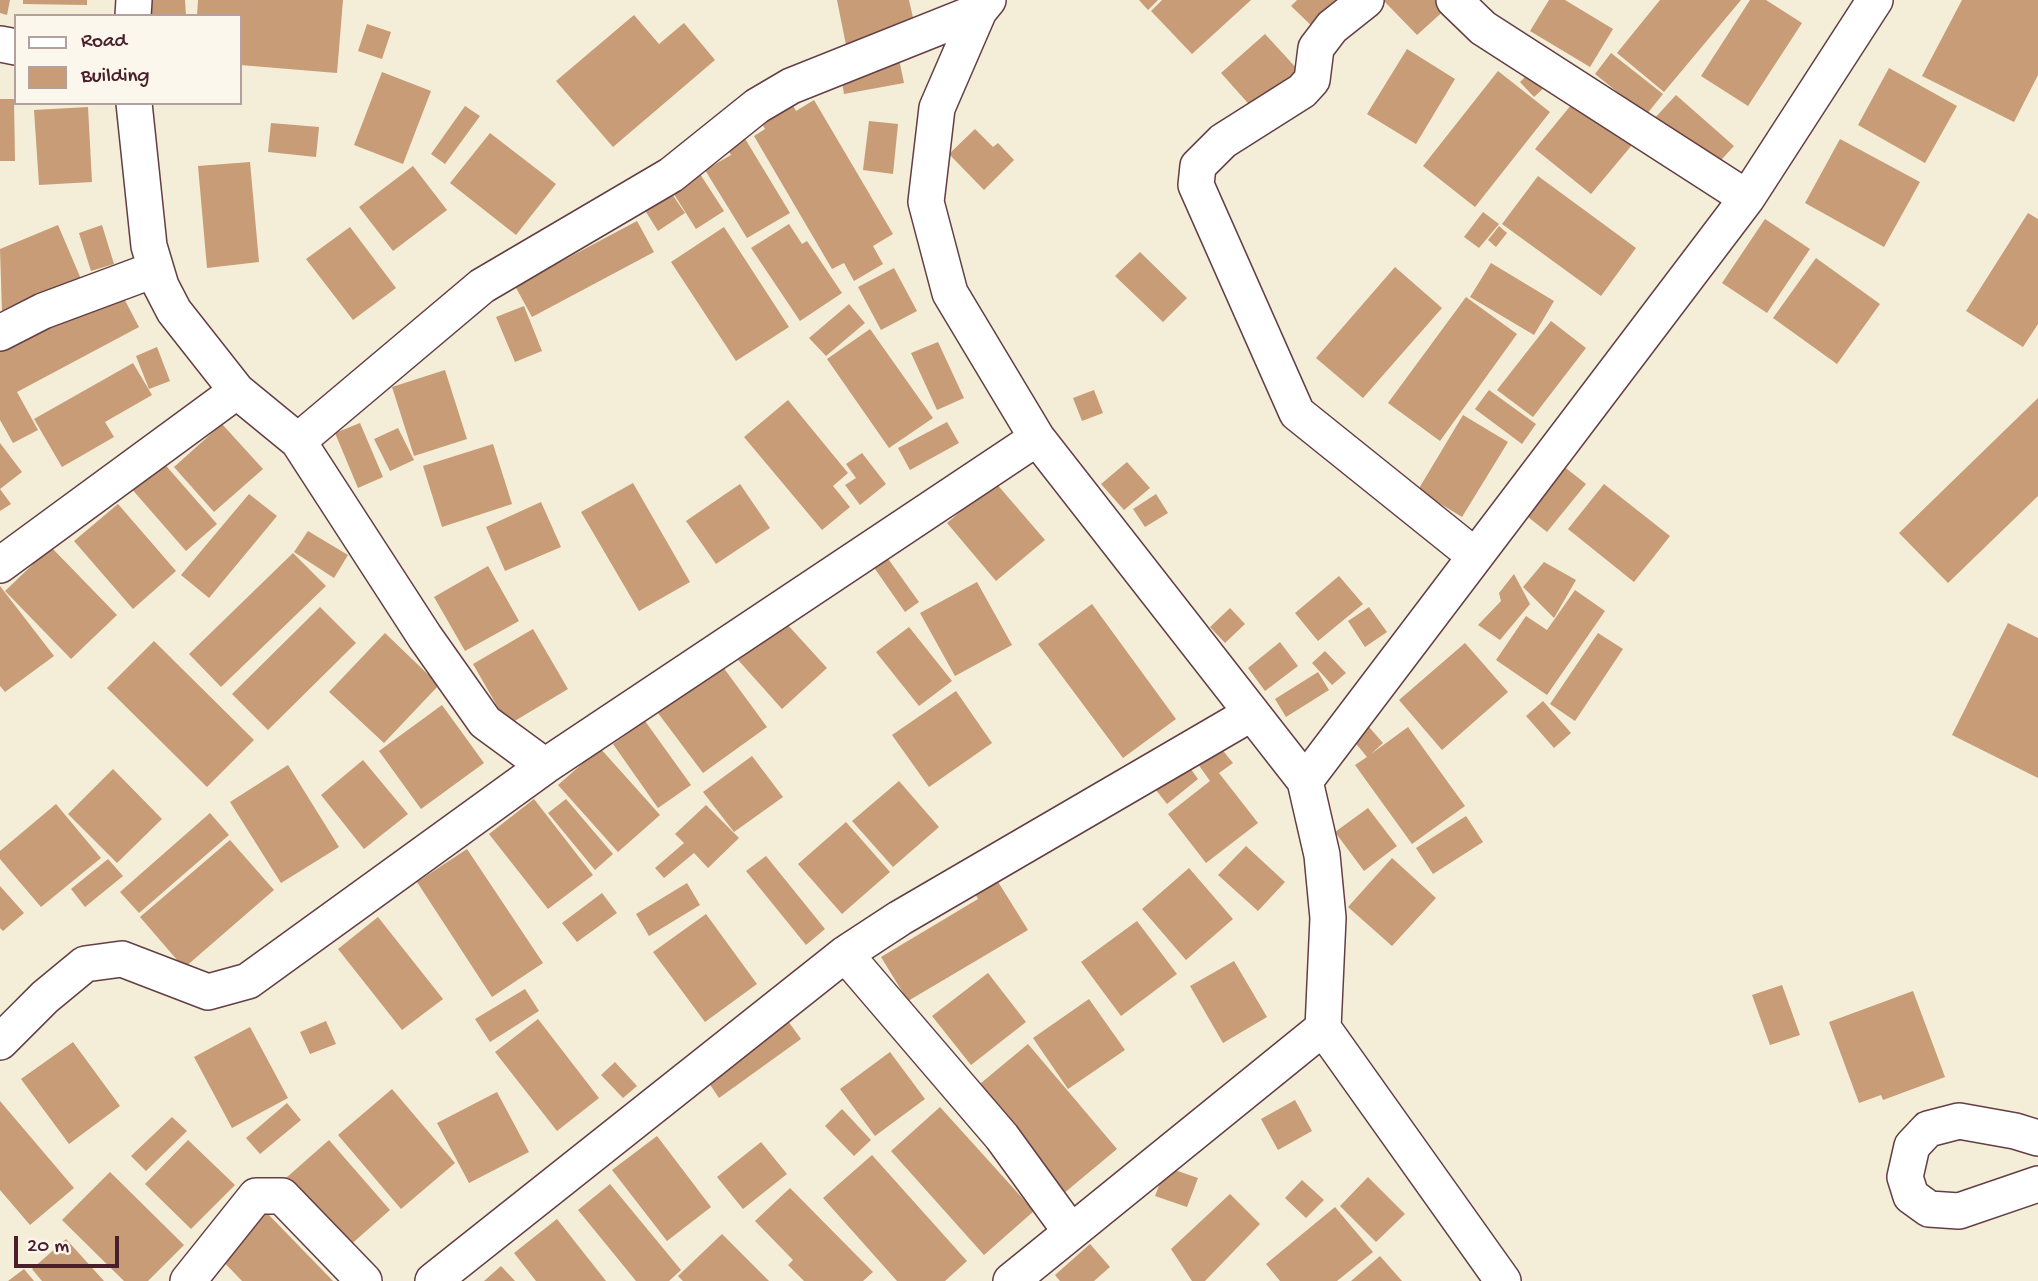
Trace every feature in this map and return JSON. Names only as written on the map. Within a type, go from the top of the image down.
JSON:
[{"type":"street","points":[[1366,0],[1332,27],[1316,48],[1312,80],[1302,92],[1223,141],[1198,166],[1196,185],[1297,413],[1475,556]]},
{"type":"street","points":[[1454,0],[1483,28],[1747,198]]},
{"type":"street","points":[[1305,781],[1747,198],[1875,0]]},
{"type":"street","points":[[970,7],[937,108],[926,202],[950,293],[1037,438],[1305,781],[1322,855],[1328,918],[1323,1028],[1501,1280]]},
{"type":"street","points":[[298,441],[482,286],[671,175],[757,106],[791,86],[970,7]]},
{"type":"street","points":[[134,105],[149,246],[161,286],[174,311],[237,391],[298,441],[425,636],[485,722],[545,766]]},
{"type":"street","points":[[0,333],[43,311],[156,269]]},
{"type":"street","points":[[0,565],[237,391]]},
{"type":"street","points":[[0,1042],[44,997],[85,964],[122,959],[208,992],[248,981],[545,766],[1037,438]]},
{"type":"street","points":[[433,1281],[845,954],[900,918],[1252,713]]},
{"type":"street","points":[[845,954],[1002,1137],[1071,1232]]},
{"type":"street","points":[[1012,1281],[1323,1028]]},
{"type":"street","points":[[2038,1138],[2015,1130],[1959,1121],[1928,1129],[1912,1146],[1905,1177],[1911,1196],[1929,1209],[1959,1211],[2038,1184]]},
{"type":"street","points":[[188,1281],[256,1196],[282,1196],[364,1281]]},
{"type":"building","points":[[0,0],[10,0],[7,15],[0,13]]},
{"type":"building","points":[[23,0],[87,0],[87,5],[23,4]]},
{"type":"building","points":[[148,0],[185,0],[186,14],[148,14]]},
{"type":"building","points":[[198,0],[343,0],[337,73],[242,65],[242,14],[197,14]]},
{"type":"building","points":[[837,0],[909,0],[916,31],[846,45]]},
{"type":"building","points":[[1139,0],[1158,0],[1148,10]]},
{"type":"building","points":[[1162,0],[1251,0],[1192,54],[1151,11]]},
{"type":"building","points":[[1297,0],[1349,0],[1318,32],[1291,6]]},
{"type":"building","points":[[1383,0],[1441,0],[1448,7],[1417,35]]},
{"type":"building","points":[[1549,0],[1565,0],[1613,29],[1590,67],[1530,31]]},
{"type":"building","points":[[1660,0],[1741,0],[1664,92],[1617,53]]},
{"type":"building","points":[[1750,0],[1766,0],[1802,23],[1748,106],[1701,76]]},
{"type":"building","points":[[1962,0],[2038,0],[2038,75],[2014,122],[1922,76]]},
{"type":"building","points":[[634,15],[659,44],[684,23],[715,60],[613,147],[556,81]]},
{"type":"building","points":[[367,24],[391,32],[382,59],[358,51]]},
{"type":"building","points":[[1265,34],[1299,71],[1255,111],[1221,73]]},
{"type":"building","points":[[1407,49],[1455,79],[1416,144],[1367,114]]},
{"type":"building","points":[[1611,53],[1663,94],[1646,115],[1595,74]]},
{"type":"building","points":[[899,59],[904,83],[844,94],[840,70]]},
{"type":"building","points":[[1889,68],[1957,106],[1925,163],[1858,125]]},
{"type":"building","points":[[1532,70],[1547,85],[1534,97],[1520,82]]},
{"type":"building","points":[[1498,71],[1550,112],[1475,207],[1423,166]]},
{"type":"building","points":[[382,72],[431,91],[403,164],[354,145]]},
{"type":"building","points":[[1676,95],[1734,146],[1711,171],[1653,120]]},
{"type":"building","points":[[789,98],[796,111],[814,100],[893,234],[873,246],[883,264],[854,281],[844,263],[832,269],[754,136],[765,129],[758,116]]},
{"type":"building","points":[[0,99],[14,99],[15,161],[0,161]]},
{"type":"building","points":[[1576,99],[1632,145],[1591,194],[1535,149]]},
{"type":"building","points":[[465,106],[480,116],[445,164],[431,154]]},
{"type":"building","points":[[88,107],[92,182],[39,185],[34,110]]},
{"type":"building","points":[[869,121],[898,124],[893,174],[863,170]]},
{"type":"building","points":[[271,123],[319,127],[316,157],[268,152]]},
{"type":"building","points":[[975,129],[993,147],[998,143],[1014,160],[984,190],[949,154]]},
{"type":"building","points":[[490,133],[556,184],[516,235],[450,183]]},
{"type":"building","points":[[744,137],[790,213],[747,238],[705,170],[731,155],[727,148]]},
{"type":"building","points":[[1840,139],[1920,182],[1884,247],[1805,203]]},
{"type":"building","points":[[250,162],[259,262],[207,268],[198,166]]},
{"type":"building","points":[[413,166],[447,210],[393,251],[359,207]]},
{"type":"building","points":[[700,174],[724,211],[696,229],[672,191]]},
{"type":"building","points":[[1538,176],[1636,248],[1601,296],[1502,224]]},
{"type":"building","points":[[667,187],[685,213],[658,231],[641,204]]},
{"type":"building","points":[[1483,212],[1499,224],[1479,248],[1464,237]]},
{"type":"building","points":[[2028,213],[2038,219],[2038,324],[2023,347],[1966,311]]},
{"type":"building","points":[[1765,219],[1810,249],[1767,313],[1722,283]]},
{"type":"building","points":[[637,221],[654,252],[532,317],[515,286]]},
{"type":"building","points":[[789,224],[802,244],[807,241],[842,293],[800,321],[751,248]]},
{"type":"building","points":[[58,225],[81,279],[2,312],[0,249]]},
{"type":"building","points":[[102,225],[114,264],[91,271],[79,233]]},
{"type":"building","points":[[1499,226],[1507,233],[1496,247],[1488,240]]},
{"type":"building","points":[[350,227],[396,288],[353,320],[306,259]]},
{"type":"building","points":[[724,227],[789,327],[736,361],[671,262]]},
{"type":"building","points":[[1140,252],[1187,298],[1163,322],[1115,276]]},
{"type":"building","points":[[1816,258],[1880,304],[1837,364],[1773,318]]},
{"type":"building","points":[[1491,263],[1554,301],[1534,335],[1470,297]]},
{"type":"building","points":[[1395,267],[1442,308],[1363,398],[1316,358]]},
{"type":"building","points":[[894,268],[917,311],[881,330],[858,287]]},
{"type":"building","points":[[118,287],[139,327],[17,392],[38,430],[13,443],[0,420],[0,349]]},
{"type":"building","points":[[1466,297],[1517,334],[1440,441],[1388,403]]},
{"type":"building","points":[[849,304],[865,323],[826,356],[809,338]]},
{"type":"building","points":[[524,306],[542,351],[515,362],[496,317]]},
{"type":"building","points":[[1551,321],[1586,348],[1533,417],[1497,390]]},
{"type":"building","points":[[870,329],[933,418],[889,448],[827,359]]},
{"type":"building","points":[[938,342],[964,398],[937,410],[911,353]]},
{"type":"building","points":[[157,347],[170,381],[149,389],[136,356]]},
{"type":"building","points":[[133,363],[152,395],[105,422],[114,437],[62,467],[34,419]]},
{"type":"building","points":[[445,370],[467,439],[414,456],[392,387]]},
{"type":"building","points":[[1094,390],[1103,413],[1082,421],[1073,398]]},
{"type":"building","points":[[1489,390],[1536,424],[1522,444],[1475,409]]},
{"type":"building","points":[[2038,398],[2038,496],[1948,583],[1899,533]]},
{"type":"building","points":[[788,400],[848,473],[833,486],[850,507],[822,530],[744,437]]},
{"type":"building","points":[[1463,415],[1508,442],[1462,517],[1418,490]]},
{"type":"building","points":[[947,422],[959,443],[910,470],[898,448]]},
{"type":"building","points":[[360,423],[383,477],[358,488],[335,433]]},
{"type":"building","points":[[222,424],[263,469],[214,512],[174,467]]},
{"type":"building","points":[[398,428],[414,460],[390,471],[374,439]]},
{"type":"building","points":[[0,443],[22,472],[0,489]]},
{"type":"building","points":[[493,444],[512,504],[442,527],[423,466]]},
{"type":"building","points":[[862,453],[886,484],[860,505],[845,485],[856,478],[846,464]]},
{"type":"building","points":[[161,460],[217,524],[186,551],[130,487]]},
{"type":"building","points":[[1127,462],[1150,488],[1124,510],[1101,484]]},
{"type":"building","points":[[1562,465],[1586,484],[1547,532],[1523,513]]},
{"type":"building","points":[[995,482],[1045,540],[996,581],[947,523]]},
{"type":"building","points":[[633,483],[690,582],[639,611],[581,512]]},
{"type":"building","points":[[740,484],[770,528],[716,564],[686,521]]},
{"type":"building","points":[[1604,484],[1670,536],[1634,582],[1568,529]]},
{"type":"building","points":[[0,489],[11,504],[0,511]]},
{"type":"building","points":[[249,494],[277,516],[209,598],[181,575]]},
{"type":"building","points":[[1156,494],[1168,513],[1145,527],[1133,509]]},
{"type":"building","points":[[541,502],[561,547],[505,571],[486,527]]},
{"type":"building","points":[[118,504],[176,571],[133,609],[74,541]]},
{"type":"building","points":[[308,531],[348,555],[334,578],[294,552]]},
{"type":"building","points":[[879,546],[919,602],[905,612],[866,556]]},
{"type":"building","points":[[51,547],[117,615],[71,659],[5,591]]},
{"type":"building","points":[[293,553],[326,586],[221,687],[189,654]]},
{"type":"building","points":[[1544,562],[1576,580],[1554,618],[1523,587]]},
{"type":"building","points":[[488,566],[519,621],[465,651],[434,597]]},
{"type":"building","points":[[1514,574],[1530,604],[1500,640],[1478,625],[1501,601],[1499,593]]},
{"type":"building","points":[[1339,576],[1363,604],[1318,641],[1295,613]]},
{"type":"building","points":[[977,582],[1012,645],[955,676],[920,613]]},
{"type":"building","points":[[0,586],[54,656],[5,692],[0,686]]},
{"type":"building","points":[[1575,590],[1605,611],[1547,695],[1496,660],[1526,616],[1547,630]]},
{"type":"building","points":[[1092,604],[1176,719],[1123,758],[1038,644]]},
{"type":"building","points":[[320,607],[356,643],[268,730],[232,694]]},
{"type":"building","points":[[1369,607],[1387,632],[1365,647],[1348,621]]},
{"type":"building","points":[[1230,608],[1245,624],[1225,643],[1210,627]]},
{"type":"building","points":[[776,612],[827,668],[782,709],[731,652]]},
{"type":"building","points":[[2008,623],[2038,638],[2038,778],[1952,735]]},
{"type":"building","points":[[909,627],[952,681],[919,706],[876,652]]},
{"type":"building","points":[[533,629],[568,689],[508,725],[473,664]]},
{"type":"building","points":[[385,633],[439,685],[384,743],[329,692]]},
{"type":"building","points":[[1598,633],[1623,649],[1575,721],[1550,704]]},
{"type":"building","points":[[154,641],[254,740],[207,787],[107,688]]},
{"type":"building","points":[[1280,642],[1298,666],[1265,691],[1248,668]]},
{"type":"building","points":[[1465,643],[1508,692],[1442,750],[1399,700]]},
{"type":"building","points":[[1325,651],[1346,673],[1332,685],[1312,663]]},
{"type":"building","points":[[723,667],[767,727],[703,773],[658,713]]},
{"type":"building","points":[[1318,672],[1329,690],[1286,717],[1275,699]]},
{"type":"building","points":[[956,691],[992,743],[929,787],[892,735]]},
{"type":"building","points":[[1543,701],[1571,733],[1554,748],[1526,716]]},
{"type":"building","points":[[442,705],[484,763],[421,809],[379,751]]},
{"type":"building","points":[[645,721],[691,785],[658,808],[613,744]]},
{"type":"building","points":[[1369,727],[1383,743],[1371,754],[1408,727],[1465,806],[1412,844],[1355,765],[1367,757],[1353,740]]},
{"type":"building","points":[[1220,747],[1233,763],[1219,773],[1258,823],[1206,863],[1168,814],[1210,781],[1198,764]]},
{"type":"building","points":[[600,748],[660,815],[618,852],[558,785]]},
{"type":"building","points":[[752,756],[783,797],[734,832],[703,792]]},
{"type":"building","points":[[363,760],[408,814],[364,849],[321,795]]},
{"type":"building","points":[[288,765],[339,847],[281,883],[230,802]]},
{"type":"building","points":[[1188,765],[1198,779],[1167,804],[1156,790]]},
{"type":"building","points":[[113,769],[162,819],[117,863],[68,814]]},
{"type":"building","points":[[899,781],[939,827],[893,867],[852,821]]},
{"type":"building","points":[[534,799],[593,875],[548,909],[489,834]]},
{"type":"building","points":[[566,799],[613,854],[595,870],[548,813]]},
{"type":"building","points":[[56,804],[101,858],[41,907],[0,859],[0,851]]},
{"type":"building","points":[[706,805],[739,838],[708,868],[694,853],[664,878],[655,868],[684,843],[675,834]]},
{"type":"building","points":[[1368,808],[1397,846],[1364,871],[1335,832]]},
{"type":"building","points":[[210,813],[229,835],[139,913],[120,892]]},
{"type":"building","points":[[1466,816],[1483,842],[1433,874],[1416,848]]},
{"type":"building","points":[[846,822],[890,872],[842,914],[798,864]]},
{"type":"building","points":[[230,840],[274,890],[184,968],[140,917]]},
{"type":"building","points":[[1246,846],[1285,882],[1258,911],[1218,875]]},
{"type":"building","points":[[467,849],[543,963],[492,997],[417,882]]},
{"type":"building","points":[[766,856],[825,929],[806,945],[746,871]]},
{"type":"building","points":[[1392,858],[1436,898],[1392,946],[1348,907]]},
{"type":"building","points":[[108,859],[123,876],[85,907],[71,889]]},
{"type":"building","points":[[1189,868],[1233,919],[1186,960],[1142,909]]},
{"type":"building","points":[[995,877],[1028,930],[908,1001],[881,957],[978,899],[973,890]]},
{"type":"building","points":[[687,883],[700,905],[649,936],[636,914]]},
{"type":"building","points":[[0,886],[24,913],[3,931],[0,928]]},
{"type":"building","points":[[602,893],[617,913],[577,942],[562,923]]},
{"type":"building","points":[[706,914],[757,984],[705,1022],[653,952]]},
{"type":"building","points":[[378,917],[443,999],[402,1030],[338,949]]},
{"type":"building","points":[[1137,921],[1177,974],[1121,1016],[1081,962]]},
{"type":"building","points":[[1234,961],[1267,1017],[1223,1043],[1190,986]]},
{"type":"building","points":[[988,973],[1026,1022],[971,1065],[932,1016]]},
{"type":"building","points":[[1782,985],[1800,1035],[1770,1045],[1752,995]]},
{"type":"building","points":[[525,989],[539,1011],[490,1042],[475,1019]]},
{"type":"building","points":[[1913,991],[1945,1077],[1883,1100],[1881,1095],[1859,1103],[1829,1022]]},
{"type":"building","points":[[1089,999],[1125,1050],[1068,1089],[1033,1038]]},
{"type":"building","points":[[538,1019],[599,1098],[557,1131],[495,1052]]},
{"type":"building","points":[[326,1021],[336,1044],[310,1054],[300,1032]]},
{"type":"building","points":[[788,1021],[801,1039],[719,1098],[707,1080]]},
{"type":"building","points":[[250,1027],[288,1098],[232,1128],[194,1057]]},
{"type":"building","points":[[73,1042],[120,1106],[69,1144],[21,1079]]},
{"type":"building","points":[[1028,1044],[1117,1149],[1063,1194],[975,1088]]},
{"type":"building","points":[[890,1052],[925,1099],[875,1136],[840,1089]]},
{"type":"building","points":[[615,1062],[637,1086],[623,1098],[601,1075]]},
{"type":"building","points":[[392,1089],[455,1163],[401,1209],[338,1135]]},
{"type":"building","points":[[497,1092],[529,1152],[469,1183],[437,1123]]},
{"type":"building","points":[[1295,1100],[1312,1131],[1278,1150],[1261,1119]]},
{"type":"building","points":[[0,1101],[74,1188],[30,1225],[0,1190]]},
{"type":"building","points":[[287,1103],[301,1120],[260,1154],[246,1138]]},
{"type":"building","points":[[940,1107],[1034,1211],[984,1255],[891,1151]]},
{"type":"building","points":[[842,1109],[871,1140],[854,1156],[825,1126]]},
{"type":"building","points":[[172,1117],[187,1131],[146,1171],[131,1156]]},
{"type":"building","points":[[657,1136],[711,1207],[667,1241],[612,1170]]},
{"type":"building","points":[[188,1140],[235,1185],[191,1229],[145,1184]]},
{"type":"building","points":[[329,1140],[390,1210],[348,1247],[286,1178]]},
{"type":"building","points":[[761,1142],[787,1174],[743,1209],[717,1177]]},
{"type":"building","points":[[872,1155],[967,1261],[945,1281],[897,1281],[823,1198]]},
{"type":"building","points":[[1166,1167],[1198,1178],[1187,1207],[1155,1196]]},
{"type":"building","points":[[110,1172],[184,1245],[148,1281],[124,1281],[62,1220]]},
{"type":"building","points":[[1368,1177],[1405,1214],[1376,1242],[1340,1206]]},
{"type":"building","points":[[1302,1180],[1324,1200],[1306,1218],[1285,1198]]},
{"type":"building","points":[[610,1184],[681,1270],[669,1281],[636,1281],[578,1210]]},
{"type":"building","points":[[790,1188],[873,1272],[863,1281],[804,1281],[788,1265],[793,1260],[755,1221]]},
{"type":"building","points":[[1230,1194],[1260,1224],[1205,1281],[1192,1281],[1171,1249]]},
{"type":"building","points":[[1335,1207],[1373,1252],[1337,1281],[1280,1281],[1266,1264]]},
{"type":"building","points":[[265,1211],[333,1281],[242,1281],[218,1256]]},
{"type":"building","points":[[557,1219],[606,1281],[536,1281],[514,1253]]},
{"type":"building","points":[[722,1234],[769,1281],[683,1281],[678,1276]]},
{"type":"building","points":[[66,1239],[104,1281],[42,1281],[32,1269]]},
{"type":"building","points":[[1090,1244],[1110,1267],[1094,1281],[1060,1281],[1055,1275]]},
{"type":"building","points":[[1380,1256],[1402,1281],[1351,1281]]},
{"type":"building","points":[[501,1266],[515,1281],[484,1281]]},
{"type":"building","points":[[24,1269],[34,1281],[8,1281]]}]
